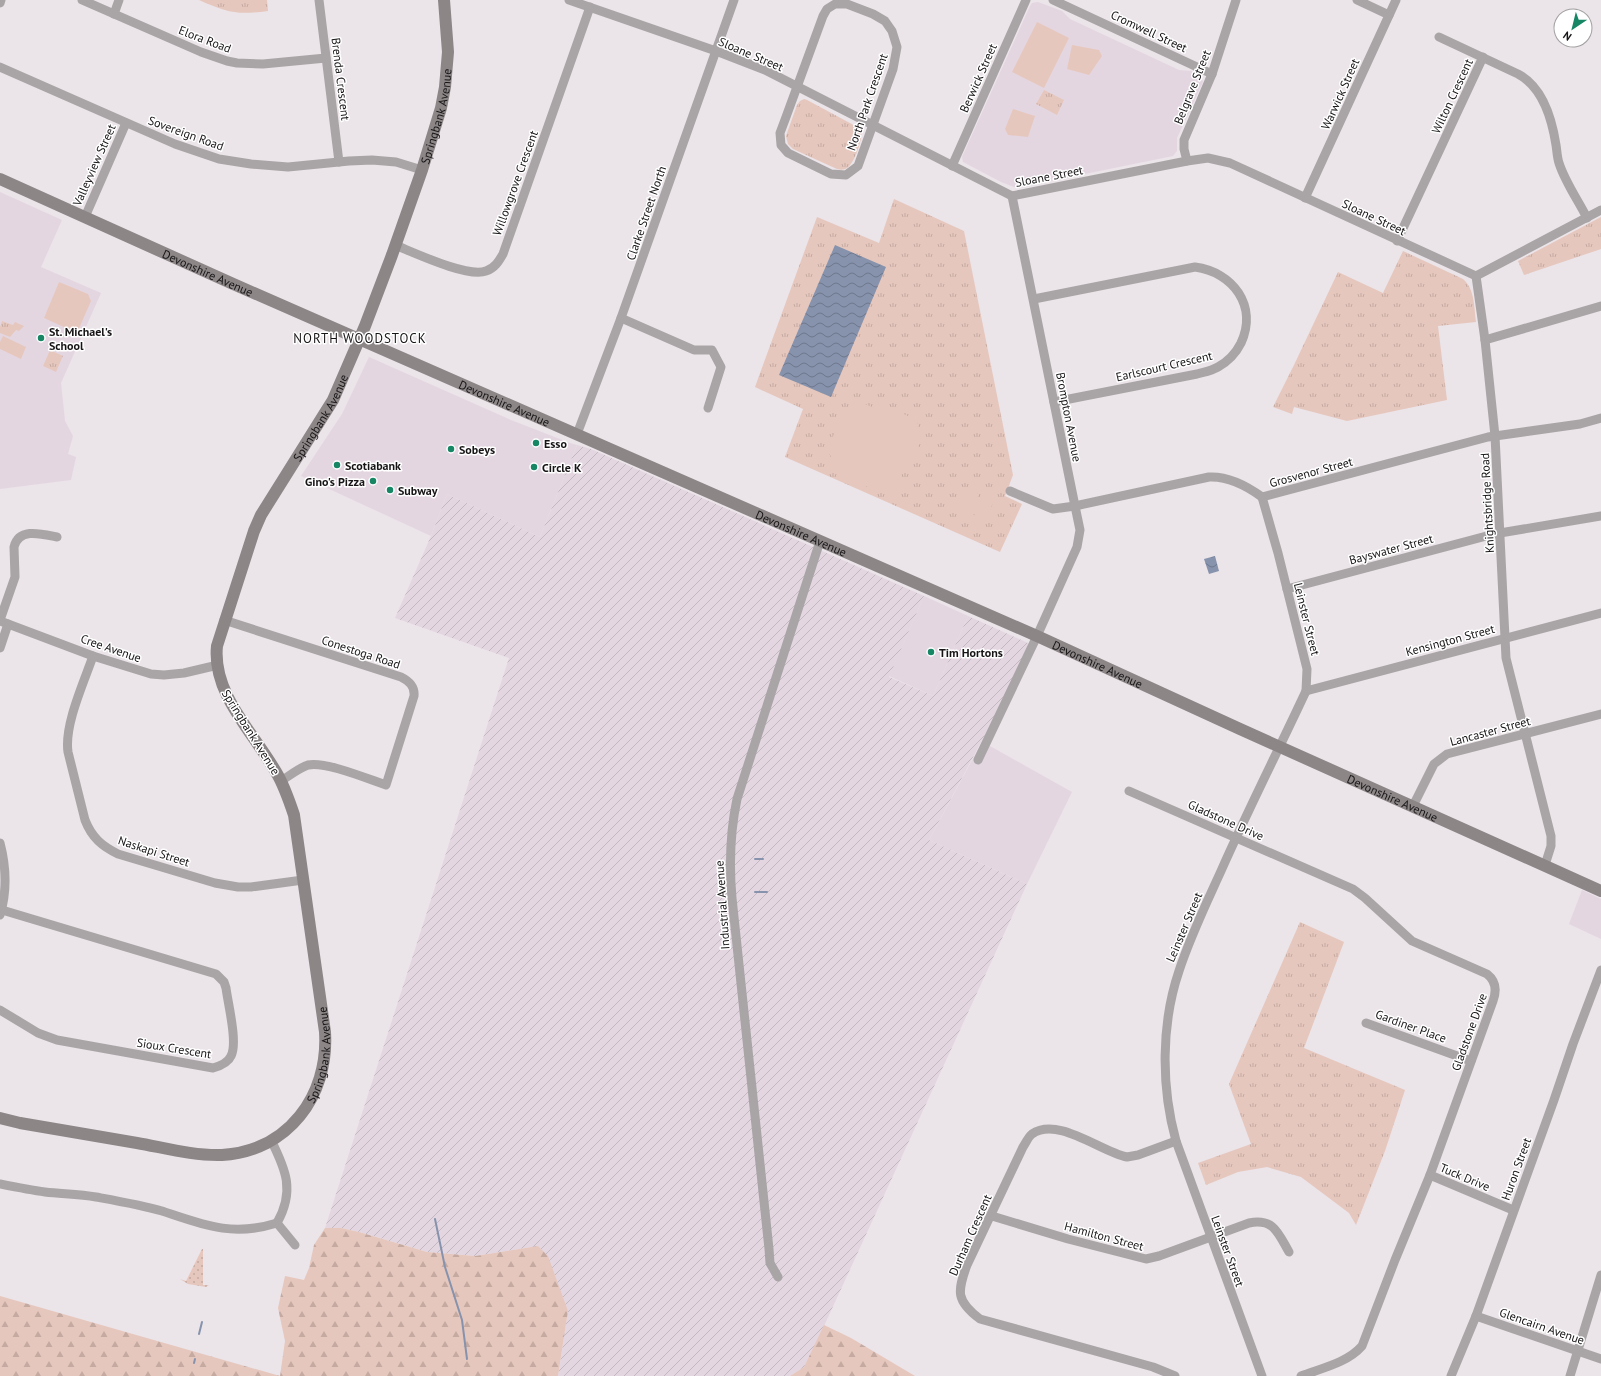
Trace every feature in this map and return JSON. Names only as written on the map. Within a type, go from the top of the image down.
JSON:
[{"type":"main road","name":"Springbank Avenue","points":[[0,1118],[29,1125],[205,1154],[222,1155],[244,1151],[271,1140],[291,1125],[308,1105],[321,1076],[324,1058],[325,1032],[294,815],[281,781],[228,697],[221,682],[217,646],[247,551],[259,520],[330,408],[360,338],[396,245],[437,125],[445,87],[448,52],[444,0]]},
{"type":"main road","name":"Devonshire Avenue","points":[[0,179],[238,286],[360,338],[1038,636],[1601,891]]},
{"type":"street","name":"Elora Road","points":[[82,0],[201,52],[237,63],[263,64],[326,58]]},
{"type":"street","points":[[114,14],[119,0]]},
{"type":"street","name":"Brenda Crescent","points":[[319,0],[339,162]]},
{"type":"street","name":"Sloane Street","points":[[569,0],[716,51],[765,70],[872,126],[1012,196],[1208,158],[1226,162],[1476,276]]},
{"type":"street","name":"Clarke Street North","points":[[578,434],[621,318],[734,0]]},
{"type":"street","name":"Berwick Street","points":[[952,166],[1026,0]]},
{"type":"street","name":"Cromwell Street","points":[[1053,0],[1212,74]]},
{"type":"street","name":"Belgrave Street","points":[[1187,161],[1184,140],[1212,74],[1236,0]]},
{"type":"street","points":[[1357,0],[1389,15]]},
{"type":"street","name":"Warwick Street","points":[[1305,198],[1396,0]]},
{"type":"street","name":"North Park Crescent","points":[[835,4],[847,4],[885,21],[892,31],[897,47],[893,69],[872,126],[858,166],[850,174],[846,175],[831,174],[788,153],[781,145],[780,134],[819,26],[827,9],[835,4]]},
{"type":"street","name":"Willowgrove Crescent","points":[[396,245],[468,272],[487,271],[494,266],[504,251],[590,7]]},
{"type":"street","points":[[1439,37],[1483,57]]},
{"type":"street","name":"Wilton Crescent","points":[[1398,241],[1483,57],[1526,78],[1534,86],[1543,102],[1552,124],[1559,163],[1587,218]]},
{"type":"street","name":"Sovereign Road","points":[[0,67],[197,153],[230,161],[288,167],[339,162],[384,161],[396,162],[422,170]]},
{"type":"street","name":"Valleyview Street","points":[[85,217],[126,123]]},
{"type":"street","name":"Brompton Avenue","points":[[978,760],[1038,636],[1077,547],[1080,530],[1012,196]]},
{"type":"street","points":[[1476,276],[1601,210]]},
{"type":"street","name":"Earlscourt Crescent","points":[[1034,299],[1195,267],[1210,270],[1228,281],[1240,295],[1246,313],[1246,326],[1239,347],[1226,362],[1219,367],[1197,374],[1054,402]]},
{"type":"street","name":"Knightsbridge Road","points":[[1476,276],[1485,340],[1495,436],[1506,658],[1551,836],[1551,846],[1545,865]]},
{"type":"street","points":[[1485,340],[1601,306]]},
{"type":"street","points":[[621,318],[694,350],[712,350],[721,367],[708,408]]},
{"type":"street","name":"Grosvenor Street","points":[[1010,490],[1053,509],[1075,506],[1212,477],[1228,479],[1252,490],[1262,497],[1495,436],[1580,424],[1601,418]]},
{"type":"street","name":"Leinster Street","points":[[1262,497],[1307,669],[1306,691],[1236,837],[1188,946],[1179,971],[1170,1005],[1166,1071],[1168,1104],[1176,1141],[1210,1238],[1262,1376]]},
{"type":"street","points":[[1500,533],[1601,516]]},
{"type":"street","points":[[0,648],[3,622],[15,577],[14,547],[17,539],[22,535],[38,533],[57,537]]},
{"type":"street","name":"Bayswater Street","points":[[1287,589],[1500,533]]},
{"type":"street","name":"Industrial Avenue","points":[[778,1277],[770,1263],[732,898],[730,841],[737,799],[820,541]]},
{"type":"street","name":"Kensington Street","points":[[1306,691],[1601,613]]},
{"type":"street","name":"Conestoga Road","points":[[224,620],[401,677],[410,683],[414,691],[414,696],[386,785],[337,769],[314,764],[302,768],[281,781]]},
{"type":"street","name":"Cree Avenue","points":[[3,622],[93,656],[143,672],[164,675],[188,673],[218,665]]},
{"type":"street","name":"Naskapi Street","points":[[93,656],[70,725],[68,752],[85,820],[95,839],[103,846],[118,854],[228,886],[251,887],[303,880]]},
{"type":"street","name":"Lancaster Street","points":[[1413,806],[1430,771],[1439,759],[1447,754],[1601,714]]},
{"type":"street","name":"Gladstone Drive","points":[[1129,791],[1353,890],[1369,902],[1412,941],[1487,974],[1491,977],[1496,987],[1496,992],[1430,1175],[1362,1346],[1346,1359],[1301,1376]]},
{"type":"street","points":[[0,843],[5,876],[1,913]]},
{"type":"street","name":"Sioux Crescent","points":[[0,1010],[38,1032],[57,1040],[213,1068],[227,1062],[231,1058],[234,1045],[226,988],[224,982],[216,974],[1,913]]},
{"type":"street","name":"Huron Street","points":[[1452,1376],[1476,1316],[1513,1210],[1598,988],[1601,970]]},
{"type":"street","name":"Gardiner Place","points":[[1366,1023],[1471,1061]]},
{"type":"street","name":"Durham Crescent","points":[[1176,1141],[1138,1155],[1127,1157],[1059,1130],[1045,1129],[1031,1135],[1023,1147],[992,1216],[967,1265],[961,1282],[960,1292],[962,1301],[970,1312],[987,1322],[1153,1368],[1176,1376]]},
{"type":"street","points":[[0,1184],[44,1192],[87,1196],[132,1204],[219,1228],[253,1229],[277,1223],[286,1199],[286,1175],[271,1140]]},
{"type":"street","name":"Tuck Drive","points":[[1430,1175],[1513,1210]]},
{"type":"street","name":"Hamilton Street","points":[[992,1216],[1063,1238],[1142,1259],[1160,1256],[1249,1223],[1263,1222],[1274,1227],[1289,1252]]},
{"type":"street","points":[[277,1223],[294,1245]]},
{"type":"street","points":[[1570,1376],[1601,1275]]},
{"type":"street","name":"Glencairn Avenue","points":[[1476,1316],[1601,1359]]},
{"type":"shaded area","points":[[1038,2],[1062,11],[1070,19],[1179,70],[1191,71],[1201,76],[1203,82],[1177,138],[1177,151],[1173,156],[1021,187],[1014,187],[1001,182],[963,162],[962,157],[1030,6],[1032,3]]},
{"type":"shaded area","name":"St. Michael's School","points":[[0,192],[62,220],[41,267],[101,293],[61,383],[65,421],[73,436],[68,454],[76,457],[71,480],[0,489]]},
{"type":"shaded area","points":[[369,357],[511,420],[577,445],[540,537],[447,494],[431,536],[301,476],[342,414]]},
{"type":"shaded area","points":[[577,445],[591,449],[924,596],[889,677],[933,696],[968,616],[1028,643],[1028,646],[988,729],[929,840],[1027,884],[813,1350],[804,1367],[790,1376],[558,1376],[568,1311],[538,1246],[475,1256],[427,1252],[359,1232],[341,1228],[325,1228],[509,658],[395,618],[431,536],[447,494],[540,537]]},
{"type":"shaded area","points":[[924,596],[968,616],[933,696],[889,676]]},
{"type":"shaded area","points":[[990,746],[1072,792],[1027,884],[929,840],[978,749]]},
{"type":"shaded area","points":[[1582,890],[1601,899],[1601,939],[1569,924]]},
{"type":"green space","points":[[199,0],[267,0],[268,11],[248,13],[233,12],[218,8]]},
{"type":"green space","points":[[1037,22],[1069,38],[1044,88],[1012,72]]},
{"type":"green space","points":[[1072,45],[1099,50],[1102,56],[1089,75],[1067,69]]},
{"type":"green space","points":[[1044,90],[1064,100],[1057,115],[1036,104]]},
{"type":"green space","points":[[804,99],[861,129],[862,133],[858,150],[850,166],[847,168],[842,170],[837,169],[793,149],[788,144],[786,136],[797,105]]},
{"type":"green space","points":[[1013,109],[1035,116],[1028,137],[1008,135],[1005,129]]},
{"type":"green space","points":[[894,199],[964,231],[1013,475],[1005,496],[1022,504],[1000,552],[785,457],[803,409],[755,387],[817,217],[879,243]]},
{"type":"green space","points":[[1601,217],[1601,249],[1524,275],[1518,261]]},
{"type":"green space","points":[[1403,251],[1463,279],[1467,283],[1472,293],[1476,322],[1438,326],[1447,400],[1347,421],[1294,407],[1292,414],[1273,407],[1338,272],[1383,293]]},
{"type":"green space","points":[[59,282],[88,294],[91,301],[77,333],[44,318]]},
{"type":"green space","points":[[2,321],[13,325],[15,322],[24,326],[19,331],[16,330],[10,337],[0,333]]},
{"type":"green space","points":[[3,336],[26,347],[21,359],[0,349],[0,342]]},
{"type":"green space","points":[[50,350],[63,356],[56,372],[43,366]]},
{"type":"green space","points":[[852,399],[897,417],[899,412],[917,420],[921,440],[915,455],[911,453],[892,497],[839,475],[827,448]]},
{"type":"green space","points":[[968,489],[979,494],[968,518],[957,513]]},
{"type":"green space","points":[[983,496],[994,501],[983,525],[972,520]]},
{"type":"green space","points":[[1300,922],[1344,942],[1304,1048],[1405,1090],[1385,1151],[1356,1225],[1349,1213],[1301,1177],[1267,1167],[1238,1172],[1206,1185],[1198,1163],[1251,1144],[1229,1084]]},
{"type":"green space","points":[[325,1228],[341,1228],[359,1232],[427,1252],[475,1256],[538,1246],[548,1256],[568,1311],[558,1376],[280,1376],[285,1341],[278,1308],[285,1276],[304,1280],[309,1268],[314,1245]]},
{"type":"green space","points":[[202,1249],[203,1285],[209,1285],[206,1287],[188,1284],[180,1279],[186,1281]]},
{"type":"green space","points":[[0,1296],[280,1376],[0,1376]]},
{"type":"green space","points":[[824,1325],[851,1338],[915,1376],[790,1376],[804,1367]]},
{"type":"water","points":[[835,245],[886,267],[831,397],[779,375]]},
{"type":"water","points":[[1215,556],[1219,571],[1209,574],[1204,559]]},
{"type":"waterway","points":[[755,859],[763,859]]},
{"type":"waterway","points":[[755,892],[767,892]]},
{"type":"waterway","points":[[435,1219],[445,1267],[462,1320],[467,1359]]},
{"type":"waterway","points":[[199,1334],[202,1322]]},
{"type":"waterway","points":[[194,1363],[195,1359]]},
{"type":"place","name":"St. Michael's School","points":[[41,338]]},
{"type":"place","name":"Esso","points":[[536,443]]},
{"type":"place","name":"Sobeys","points":[[451,449]]},
{"type":"place","name":"Scotiabank","points":[[337,465]]},
{"type":"place","name":"Circle K","points":[[534,467]]},
{"type":"place","name":"Gino's Pizza","points":[[373,481]]},
{"type":"place","name":"Subway","points":[[390,490]]},
{"type":"place","name":"Tim Hortons","points":[[931,652]]},
{"type":"district","name":"NORTH WOODSTOCK","points":[[360,338]]}]
